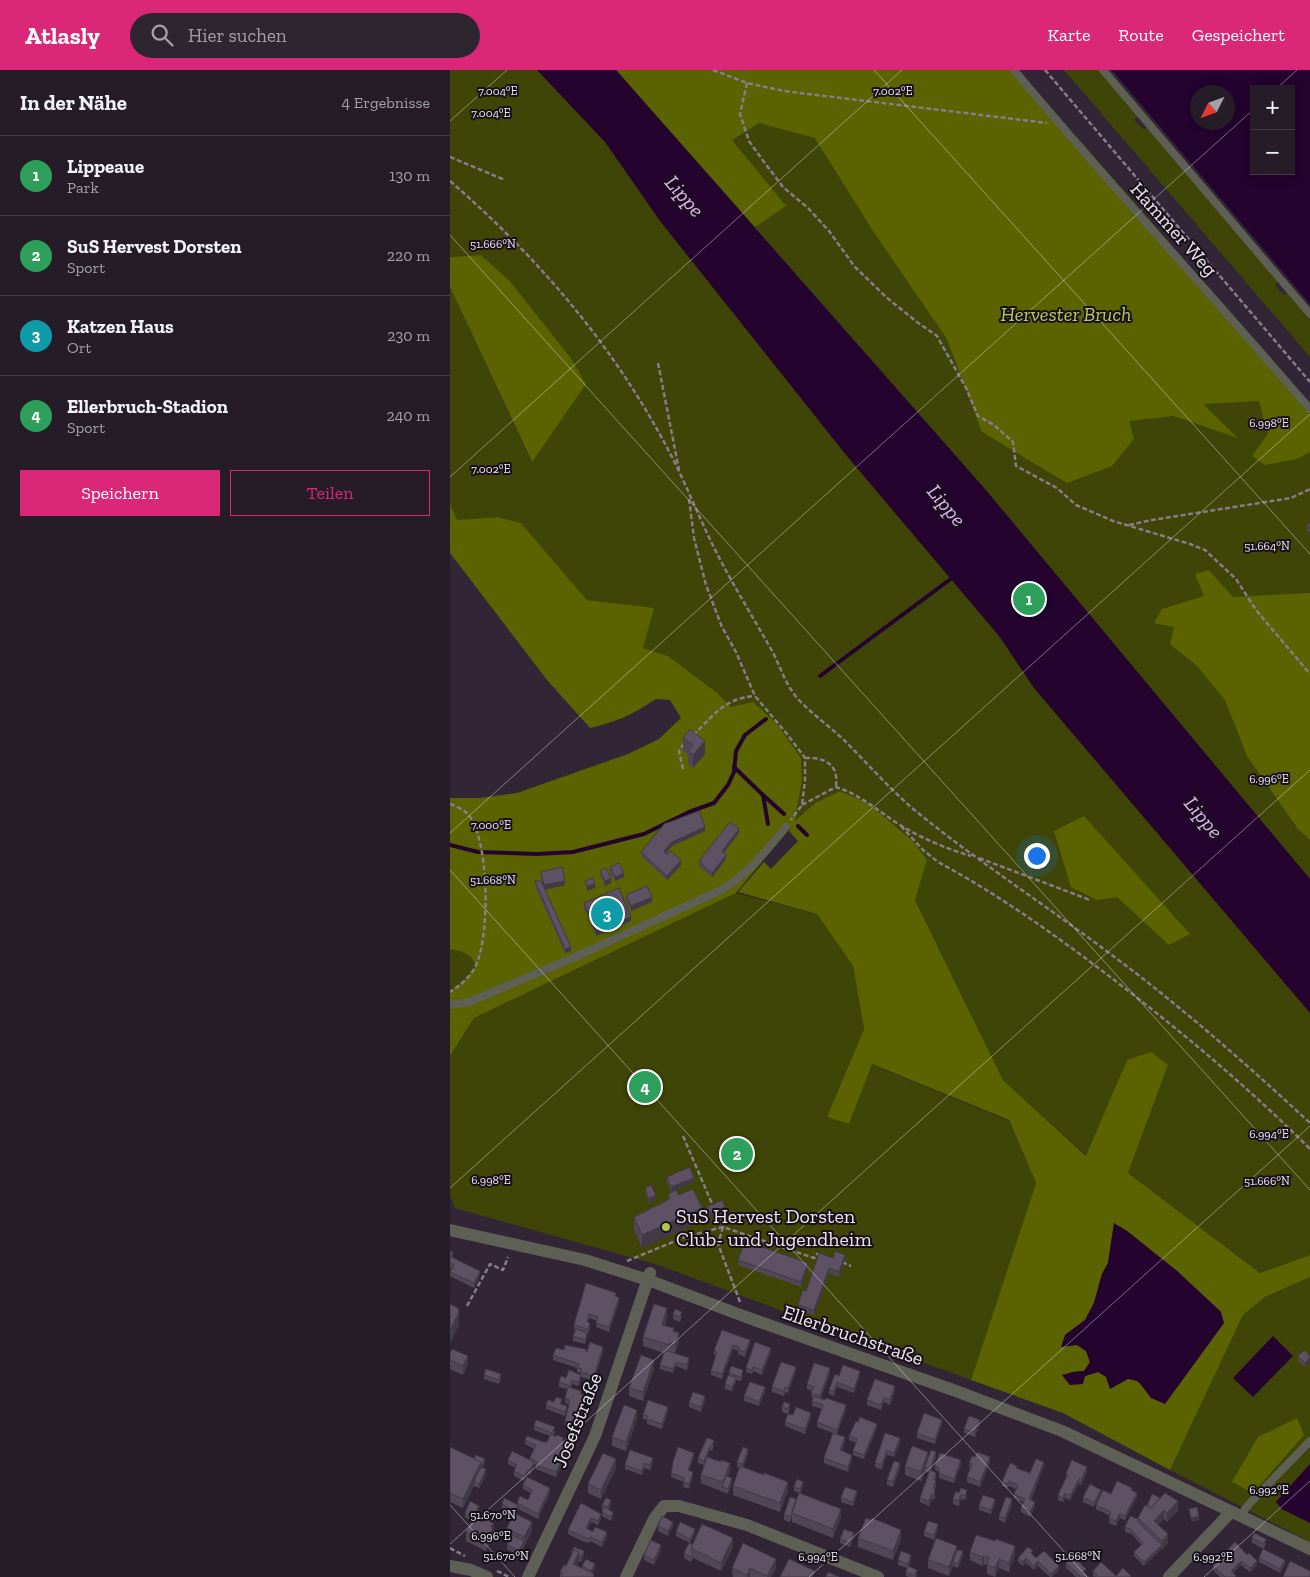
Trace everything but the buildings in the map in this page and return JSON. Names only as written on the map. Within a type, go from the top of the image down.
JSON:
[{"type":"street","name":"Ellerbruchstraße","points":[[450,1230],[585,1260],[649,1277],[746,1317],[956,1391],[1062,1431],[1310,1549]]},
{"type":"street","name":"Josefstraße","points":[[528,1577],[595,1436],[649,1277]]},
{"type":"street","points":[[626,1577],[654,1519],[664,1506],[679,1506],[747,1525],[878,1577]]},
{"type":"street","points":[[1169,1577],[1235,1514]]},
{"type":"street","points":[[451,1566],[461,1577]]},
{"type":"street","points":[[451,1566],[471,1570],[487,1577]]},
{"type":"lane","name":"Hammer Weg","points":[[1014,70],[1060,125],[1310,409]]},
{"type":"lane","points":[[1103,70],[1310,314]]},
{"type":"lane","points":[[450,1004],[468,1002],[573,958],[721,890],[745,873],[786,826]]},
{"type":"lane","points":[[1235,1514],[1249,1504],[1310,1441]]},
{"type":"path","points":[[713,70],[747,84],[784,91],[1060,125]]},
{"type":"path","points":[[1045,70],[1310,382]]},
{"type":"path","points":[[747,84],[740,114],[749,141],[783,187],[814,214],[855,267],[892,302],[937,336],[966,388],[978,416],[994,425],[1013,442],[1016,466],[1056,488],[1076,505],[1113,522],[1205,550],[1236,579],[1256,610],[1310,674]]},
{"type":"path","points":[[450,157],[505,180]]},
{"type":"path","points":[[450,181],[514,240],[548,276],[580,314],[614,360],[645,408],[681,476],[688,495],[722,563],[774,654],[786,685],[800,701],[842,738],[910,805],[973,856],[1100,946],[1186,1013],[1310,1123]]},
{"type":"path","points":[[658,363],[681,476]]},
{"type":"path","points":[[1128,526],[1152,520],[1291,498],[1310,489]]},
{"type":"path","points":[[688,495],[694,538],[706,585],[722,627],[736,652],[755,696],[805,758],[806,780],[802,805]]},
{"type":"path","points":[[693,735],[726,703],[744,697],[755,696]]},
{"type":"path","points":[[683,769],[679,751],[686,741]]},
{"type":"path","points":[[805,758],[818,758],[828,763],[837,778],[836,787]]},
{"type":"path","points":[[786,826],[802,805],[836,787],[851,792],[901,826],[954,851],[973,856],[1090,900]]},
{"type":"path","points":[[450,804],[466,812],[474,823],[486,884],[487,908],[484,936],[476,965],[466,979],[450,992]]},
{"type":"path","points":[[901,826],[931,856],[1048,931],[1171,1024],[1263,1104],[1310,1149]]},
{"type":"path","points":[[683,1136],[723,1227],[718,1244],[746,1317]]},
{"type":"path","points":[[623,1263],[685,1237],[723,1227],[814,1258],[817,1254],[825,1257]]},
{"type":"path","points":[[682,1230],[685,1237]]},
{"type":"path","points":[[467,1306],[490,1264],[503,1270],[508,1256]]},
{"type":"path","points":[[834,1260],[851,1266]]},
{"type":"green space","points":[[450,70],[1014,70],[1055,118],[1077,137],[1148,218],[1310,409],[1310,1255],[1260,1273],[1128,1173],[1168,1065],[1127,1060],[1087,1156],[1003,1080],[915,899],[927,860],[914,842],[895,826],[840,791],[815,803],[795,822],[802,780],[801,758],[778,725],[731,707],[716,692],[668,656],[643,648],[653,609],[587,600],[521,523],[498,517],[457,520],[450,504],[450,287],[531,461],[570,357],[510,281],[481,255],[450,257]]},
{"type":"green space","name":"Hervester Bruch","points":[[616,70],[1013,70],[1310,414],[1310,452],[1297,459],[1265,465],[1252,456],[1268,434],[1259,401],[1203,404],[1238,438],[1174,416],[1129,421],[1134,439],[1112,466],[1067,483],[982,432],[947,339],[873,231],[815,138],[759,123],[732,140],[786,206],[755,227]]},
{"type":"green space","points":[[1064,70],[1099,70],[1138,116],[1134,120],[1144,130],[1147,127],[1278,282],[1275,285],[1284,295],[1287,293],[1310,320],[1310,357]]},
{"type":"green space","points":[[481,255],[510,281],[570,357],[586,384],[532,462],[450,287],[450,257]]},
{"type":"green space","points":[[450,504],[457,520],[498,517],[521,523],[587,600],[654,608],[643,648],[668,656],[716,692],[731,707],[753,702],[778,725],[801,758],[802,780],[795,821],[815,803],[840,791],[869,804],[914,842],[927,860],[915,900],[1003,1080],[1086,1156],[1127,1060],[1151,1052],[1168,1065],[1128,1173],[1260,1273],[1310,1255],[1310,1277],[1265,1297],[1243,1315],[1170,1470],[1063,1413],[971,1380],[1036,1183],[1009,1120],[872,1064],[849,1124],[827,1117],[864,1029],[853,966],[817,914],[738,892],[764,862],[771,869],[798,841],[789,831],[791,827],[736,893],[474,1018],[450,1056],[450,992],[466,979],[476,965],[466,954],[450,949],[450,798],[479,798],[517,793],[628,754],[659,739],[681,718],[670,700],[656,699],[624,717],[590,728],[547,680],[450,553]],"holes":[[[1114,1224],[1127,1231],[1177,1271],[1221,1312],[1151,1398],[1140,1383],[1134,1380],[1108,1376],[1098,1372],[1085,1376],[1070,1385],[1063,1376],[1073,1372],[1084,1371],[1090,1362],[1086,1351],[1065,1335],[1085,1320],[1094,1303],[1102,1274],[1108,1263]]]},
{"type":"green space","points":[[1209,570],[1233,597],[1310,593],[1310,840],[1298,829],[1247,756],[1225,700],[1197,666],[1170,644],[1174,627],[1154,623],[1162,609],[1204,596],[1195,574]]},
{"type":"green space","points":[[1084,816],[1190,934],[1169,945],[1117,897],[1097,900],[1071,887],[1054,831]]},
{"type":"green space","points":[[736,893],[817,914],[853,966],[864,1029],[827,1117],[849,1124],[871,1064],[1009,1121],[1036,1183],[971,1380],[658,1265],[455,1208],[450,1196],[450,1056],[474,1018]]},
{"type":"green space","points":[[450,949],[466,954],[476,965],[466,979],[450,992]]},
{"type":"green space","points":[[1310,1277],[1310,1464],[1276,1502],[1282,1509],[1310,1523],[1310,1542],[1170,1470],[1243,1315],[1265,1297]]},
{"type":"green space","points":[[1297,1418],[1304,1435],[1253,1493],[1232,1482],[1258,1437]]},
{"type":"water","name":"Lippe","points":[[537,70],[616,70],[985,489],[1310,879],[1310,1013],[1034,688],[999,636],[846,455],[660,221],[605,142]]},
{"type":"water","points":[[1112,70],[1310,70],[1310,304]]},
{"type":"water","points":[[1114,1223],[1127,1231],[1177,1271],[1221,1312],[1224,1323],[1165,1404],[1151,1398],[1138,1381],[1128,1379],[1110,1389],[1106,1377],[1098,1372],[1085,1376],[1083,1384],[1070,1385],[1062,1375],[1084,1371],[1090,1362],[1086,1351],[1077,1345],[1061,1347],[1065,1335],[1085,1320],[1094,1303],[1102,1274],[1108,1263]]},
{"type":"water","points":[[1273,1336],[1293,1356],[1253,1397],[1233,1378]]},
{"type":"water","points":[[1310,1464],[1310,1523],[1282,1509],[1276,1502]]},
{"type":"waterway","points":[[820,676],[952,578]]},
{"type":"waterway","points":[[450,845],[478,852],[537,854],[573,852],[644,834],[689,812],[714,803],[728,785],[734,772],[736,751],[745,735],[766,719]]},
{"type":"waterway","points":[[734,767],[763,795],[768,824]]},
{"type":"waterway","points":[[763,795],[784,814]]},
{"type":"waterway","points":[[798,826],[807,835]]},
{"type":"place","name":"Lippeaue","points":[[1029,599]]},
{"type":"place","name":"Katzen Haus","points":[[607,914]]},
{"type":"place","name":"Ellerbruch-Stadion","points":[[645,1087]]},
{"type":"place","name":"SuS Hervest Dorsten","points":[[737,1154]]},
{"type":"place","name":"SuS Hervest Dorsten Club- und Jugendheim","points":[[666,1227]]}]
